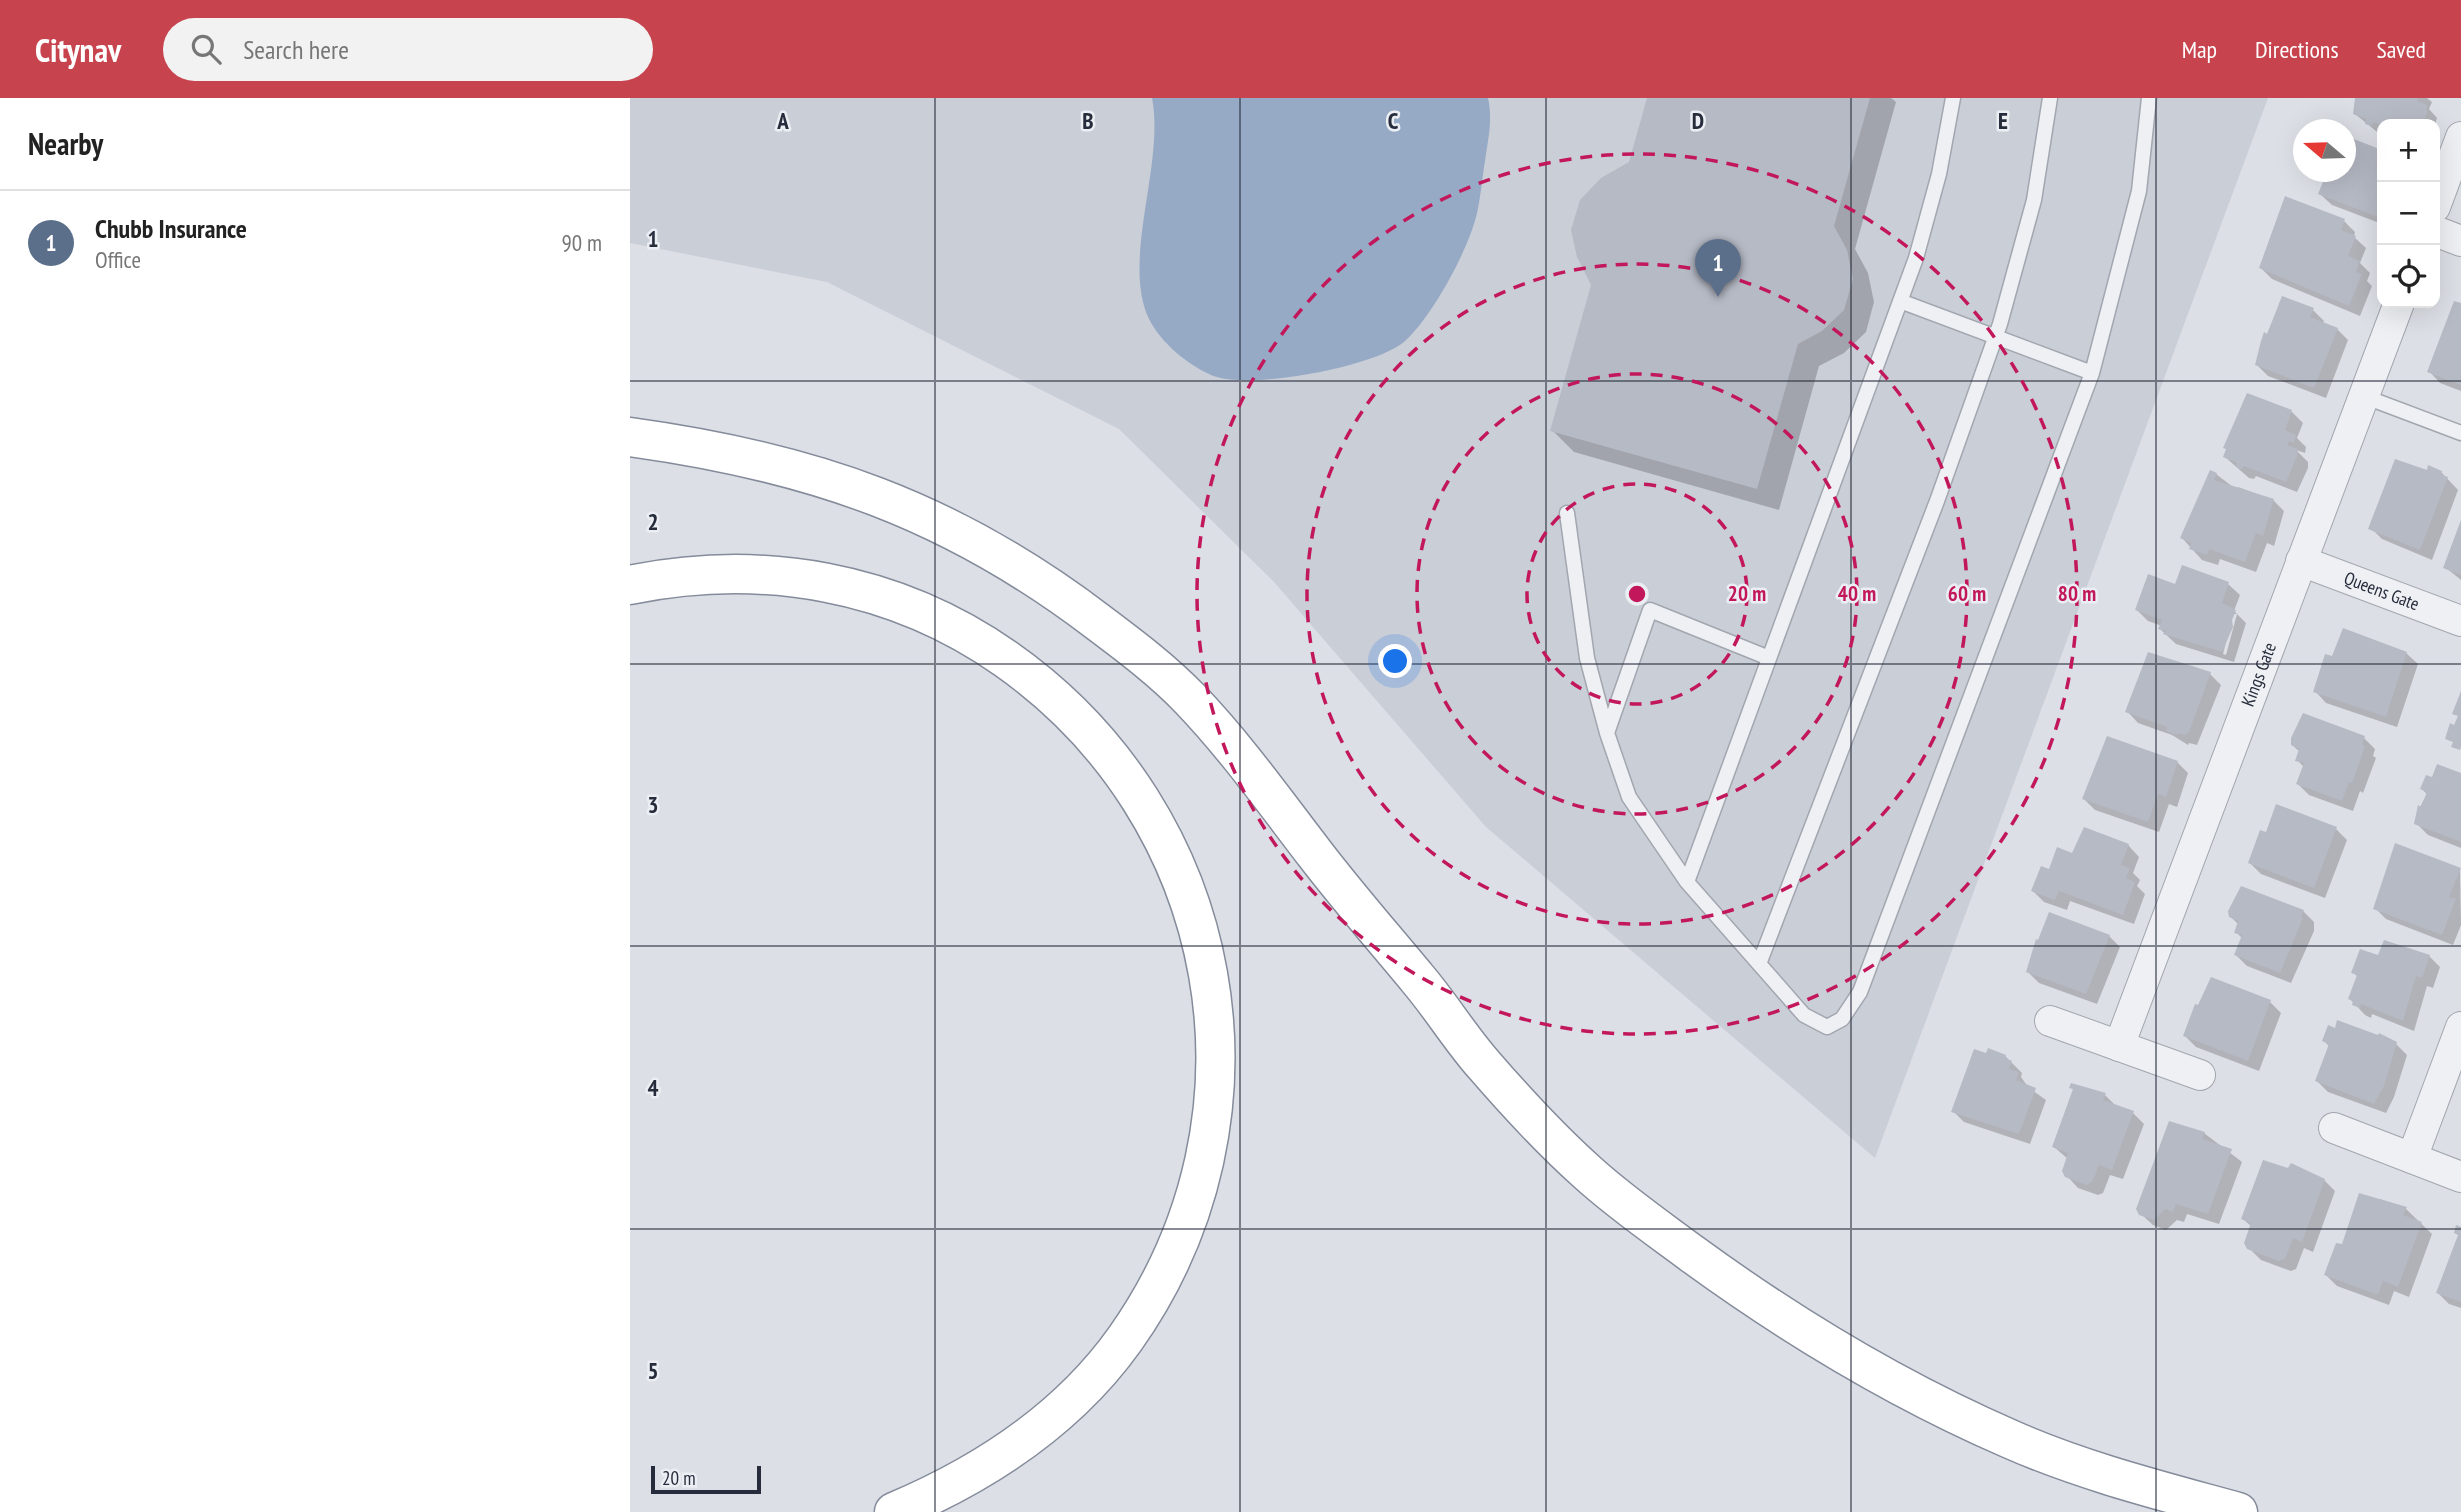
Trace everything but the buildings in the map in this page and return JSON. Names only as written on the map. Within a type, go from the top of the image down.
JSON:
[{"type":"highway","points":[[630,437],[786,465],[831,478],[883,498],[978,542],[1054,588],[1150,661],[1191,699],[1254,773],[1318,858],[1446,1012],[1482,1063],[1586,1172],[1638,1214],[1833,1351],[1896,1385],[2013,1441],[2145,1487],[2238,1512]]},
{"type":"highway","points":[[630,585],[675,576],[784,575],[832,582],[885,597],[969,633],[1044,686],[1088,729],[1126,776],[1152,817],[1187,889],[1205,955],[1215,1018],[1216,1080],[1203,1167],[1188,1217],[1154,1293],[1125,1340],[1088,1383],[1046,1423],[1002,1457],[933,1496],[894,1512]]},
{"type":"street","points":[[2440,194],[2461,137]]},
{"type":"street","points":[[2440,233],[2461,241]]},
{"type":"street","name":"Kings Gate","points":[[2119,1046],[2397,308]]},
{"type":"street","name":"Queens Gate","points":[[2301,561],[2461,621]]},
{"type":"street","points":[[2050,1021],[2200,1075]]},
{"type":"street","points":[[2412,1158],[2461,1027]]},
{"type":"street","points":[[2334,1128],[2461,1177]]},
{"type":"lane","points":[[1687,882],[1900,301],[1939,174],[1953,98]]},
{"type":"lane","points":[[1759,964],[1937,501],[1995,336],[2034,200],[2050,98]]},
{"type":"lane","points":[[1567,513],[1587,658],[1607,733],[1629,797],[1687,882],[1804,1015],[1827,1027],[1842,1019],[1860,992],[2092,373],[2139,191],[2149,98]]},
{"type":"lane","points":[[1900,301],[2092,373]]},
{"type":"lane","points":[[2363,396],[2461,433]]},
{"type":"lane","points":[[1607,733],[1650,611],[1769,658]]},
{"type":"shaded area","points":[[630,98],[2268,98],[1875,1158],[1486,827],[1274,582],[1119,429],[827,282],[630,243]]},
{"type":"water","points":[[1152,98],[1488,98],[1490,130],[1480,200],[1473,228],[1448,282],[1416,330],[1390,351],[1368,360],[1311,374],[1280,378],[1228,379],[1211,375],[1176,352],[1160,336],[1149,319],[1142,295],[1139,269],[1153,152]]},
{"type":"place","name":"Chubb Insurance","points":[[1718,297]]}]
